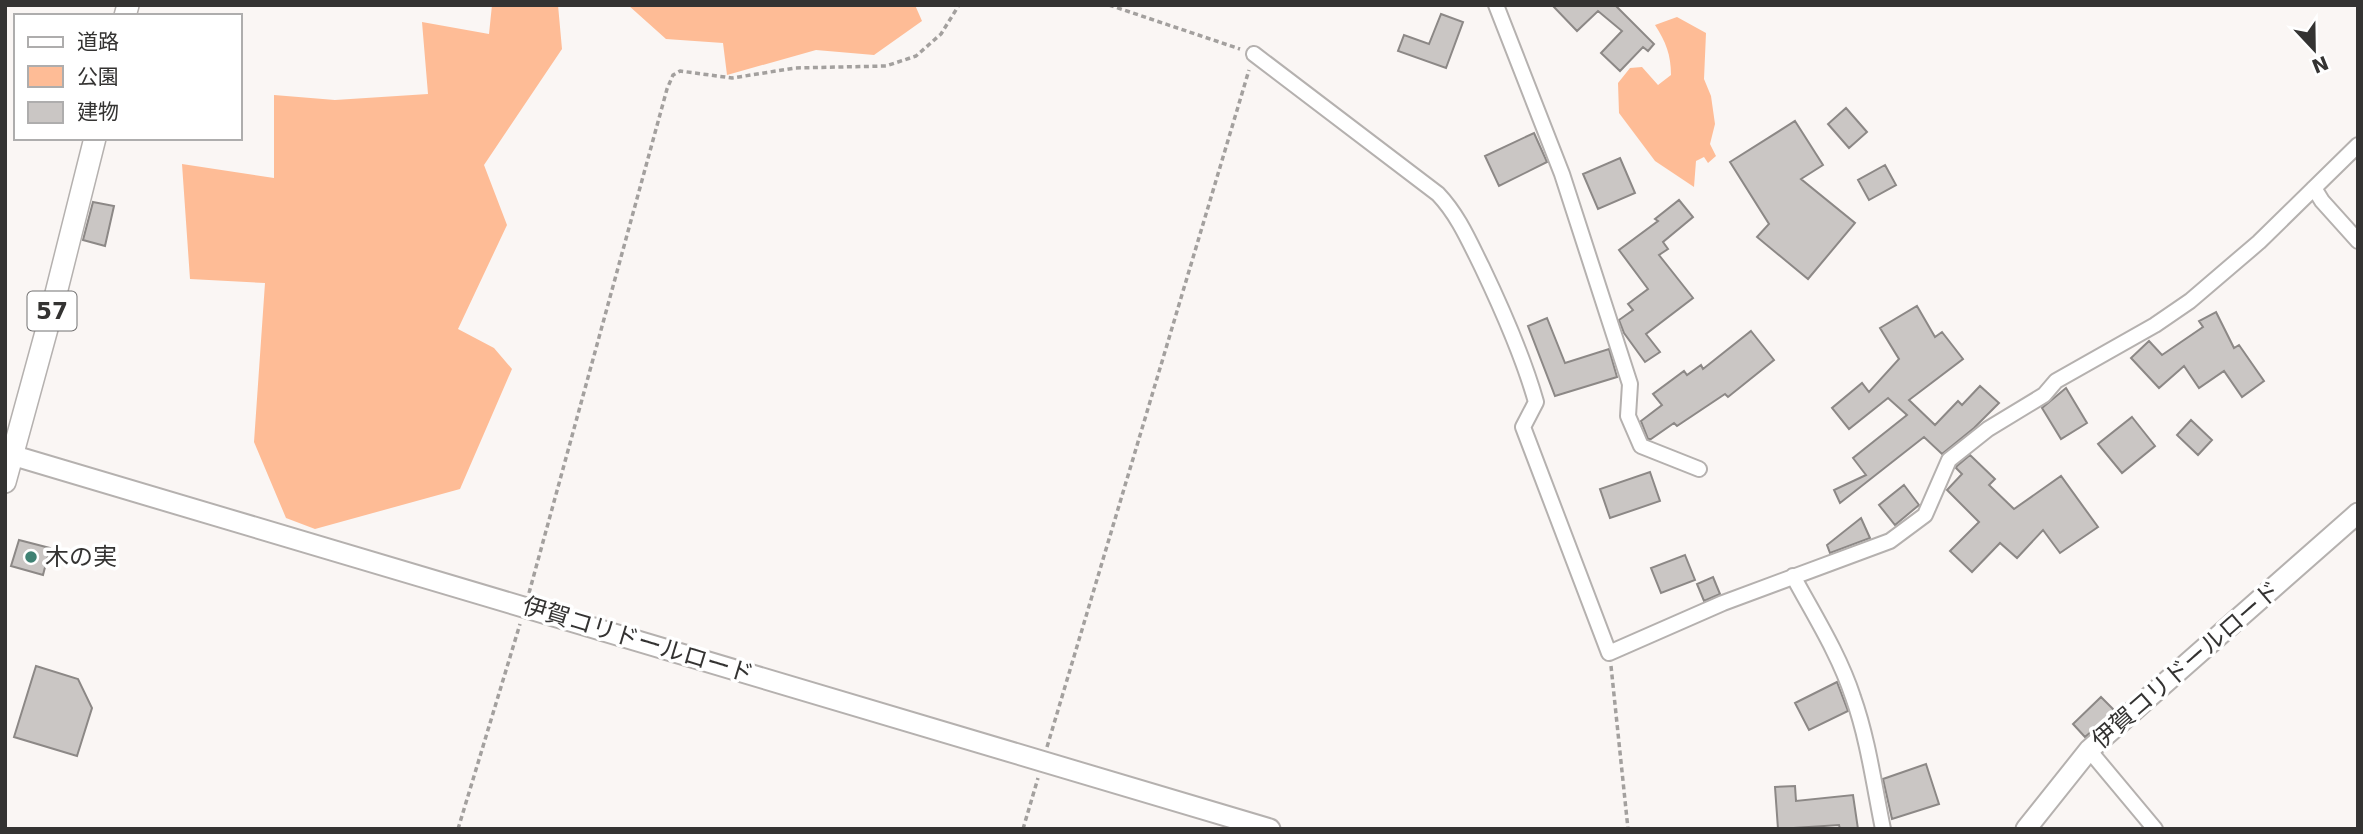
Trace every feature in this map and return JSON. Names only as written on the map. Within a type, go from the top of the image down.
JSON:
[{"type":"main road","name":"57","points":[[5,482],[9,454],[48,326],[94,140]]},
{"type":"street","points":[[1496,5],[1562,174],[1630,384],[1628,416],[1641,446],[1699,469]]},
{"type":"street","points":[[1254,54],[1438,194],[1455,211],[1494,293],[1529,377],[1536,402],[1523,427],[1609,653],[1656,631],[1793,576],[1889,541],[1925,516],[1949,460],[1988,429],[2044,396],[2056,381],[2190,302],[2259,242],[2358,145]]},
{"type":"street","points":[[2314,188],[2358,242]]},
{"type":"street","name":"伊賀コリドールロード","points":[[9,454],[1270,829]]},
{"type":"street","name":"伊賀コリドールロード","points":[[2026,829],[2089,750],[2358,513]]},
{"type":"street","points":[[1793,576],[1824,632],[1853,696],[1870,761],[1882,829]]},
{"type":"street","points":[[2089,750],[2155,829]]},
{"type":"path","points":[[458,829],[526,606],[660,113],[673,75],[680,71],[693,71],[732,78],[794,68],[886,66],[916,56],[941,34],[959,5]]},
{"type":"path","points":[[1023,829],[1254,54],[1109,5]]},
{"type":"path","points":[[1609,653],[1628,829]]},
{"type":"green space","points":[[492,5],[558,5],[562,49],[484,165],[507,225],[458,329],[494,348],[512,369],[460,489],[315,529],[286,518],[254,442],[265,283],[190,279],[182,164],[274,178],[274,95],[335,100],[428,94],[422,22],[489,34]]},
{"type":"green space","points":[[628,5],[915,5],[922,21],[874,55],[816,50],[727,75],[723,43],[666,39]]},
{"type":"green space","points":[[1677,17],[1706,33],[1704,79],[1711,96],[1715,124],[1710,144],[1716,156],[1708,163],[1704,157],[1696,161],[1694,187],[1655,161],[1619,113],[1618,83],[1630,68],[1642,67],[1658,85],[1671,75],[1667,49],[1655,25]]},
{"type":"building","points":[[1552,5],[1615,5],[1654,44],[1648,51],[1643,47],[1620,71],[1601,53],[1622,31],[1598,11],[1577,31]]},
{"type":"building","points":[[1441,14],[1463,22],[1446,68],[1398,51],[1404,35],[1429,44]]},
{"type":"building","points":[[1846,108],[1867,132],[1849,148],[1828,124]]},
{"type":"building","points":[[1795,121],[1823,165],[1801,179],[1855,223],[1808,279],[1757,237],[1769,224],[1730,162]]},
{"type":"building","points":[[1534,133],[1547,162],[1499,186],[1485,156]]},
{"type":"building","points":[[1620,158],[1635,193],[1598,209],[1583,174]]},
{"type":"building","points":[[1885,165],[1896,185],[1869,200],[1858,180]]},
{"type":"building","points":[[1679,200],[1693,217],[1663,242],[1668,249],[1659,255],[1693,298],[1646,334],[1660,352],[1645,362],[1624,333],[1619,320],[1633,310],[1628,304],[1648,289],[1619,250],[1658,221],[1655,219]]},
{"type":"building","points":[[93,202],[114,206],[105,246],[83,240]]},
{"type":"building","points":[[1917,306],[1935,337],[1942,332],[1963,359],[1909,400],[1935,425],[1958,401],[1962,405],[1980,386],[1999,403],[1942,454],[1924,437],[1840,503],[1834,490],[1866,475],[1853,458],[1907,415],[1888,398],[1849,429],[1832,408],[1862,383],[1869,392],[1899,359],[1880,328]]},
{"type":"building","points":[[2216,312],[2234,348],[2239,345],[2264,381],[2242,397],[2224,371],[2199,388],[2184,366],[2159,388],[2131,358],[2149,341],[2162,355],[2203,327],[2199,321]]},
{"type":"building","points":[[1547,318],[1565,363],[1609,349],[1617,377],[1555,396],[1528,326]]},
{"type":"building","points":[[1751,331],[1774,360],[1728,397],[1725,394],[1677,426],[1674,423],[1648,439],[1641,421],[1662,405],[1653,394],[1684,371],[1687,375],[1701,365],[1703,369]]},
{"type":"building","points":[[2066,388],[2087,423],[2061,439],[2042,408]]},
{"type":"building","points":[[2132,417],[2155,446],[2122,473],[2098,444]]},
{"type":"building","points":[[2191,420],[2212,440],[2198,455],[2177,435]]},
{"type":"building","points":[[1970,455],[1995,479],[1989,485],[2014,509],[2061,476],[2098,527],[2060,553],[2043,530],[2017,558],[2000,543],[1972,572],[1950,551],[1979,522],[1947,490],[1962,474],[1957,466]]},
{"type":"building","points":[[1650,472],[1660,501],[1610,518],[1600,489]]},
{"type":"building","points":[[1904,485],[1919,505],[1895,525],[1879,505]]},
{"type":"building","points":[[1861,518],[1870,538],[1830,553],[1827,545]]},
{"type":"building","name":"木の実","points":[[19,540],[50,548],[43,575],[11,566]]},
{"type":"building","points":[[1685,555],[1695,580],[1661,593],[1651,568]]},
{"type":"building","points":[[1713,577],[1720,594],[1704,601],[1697,584]]},
{"type":"building","points":[[36,666],[78,679],[92,708],[77,756],[14,737]]},
{"type":"building","points":[[1837,682],[1848,711],[1809,730],[1795,703]]},
{"type":"building","points":[[2101,697],[2115,711],[2085,737],[2073,724]]},
{"type":"building","points":[[1926,764],[1939,804],[1892,819],[1883,779]]},
{"type":"building","points":[[1795,786],[1796,801],[1853,795],[1858,829],[1840,829],[1839,825],[1778,829],[1775,787]]},
{"type":"place","name":"木の実","points":[[31,557]]}]
